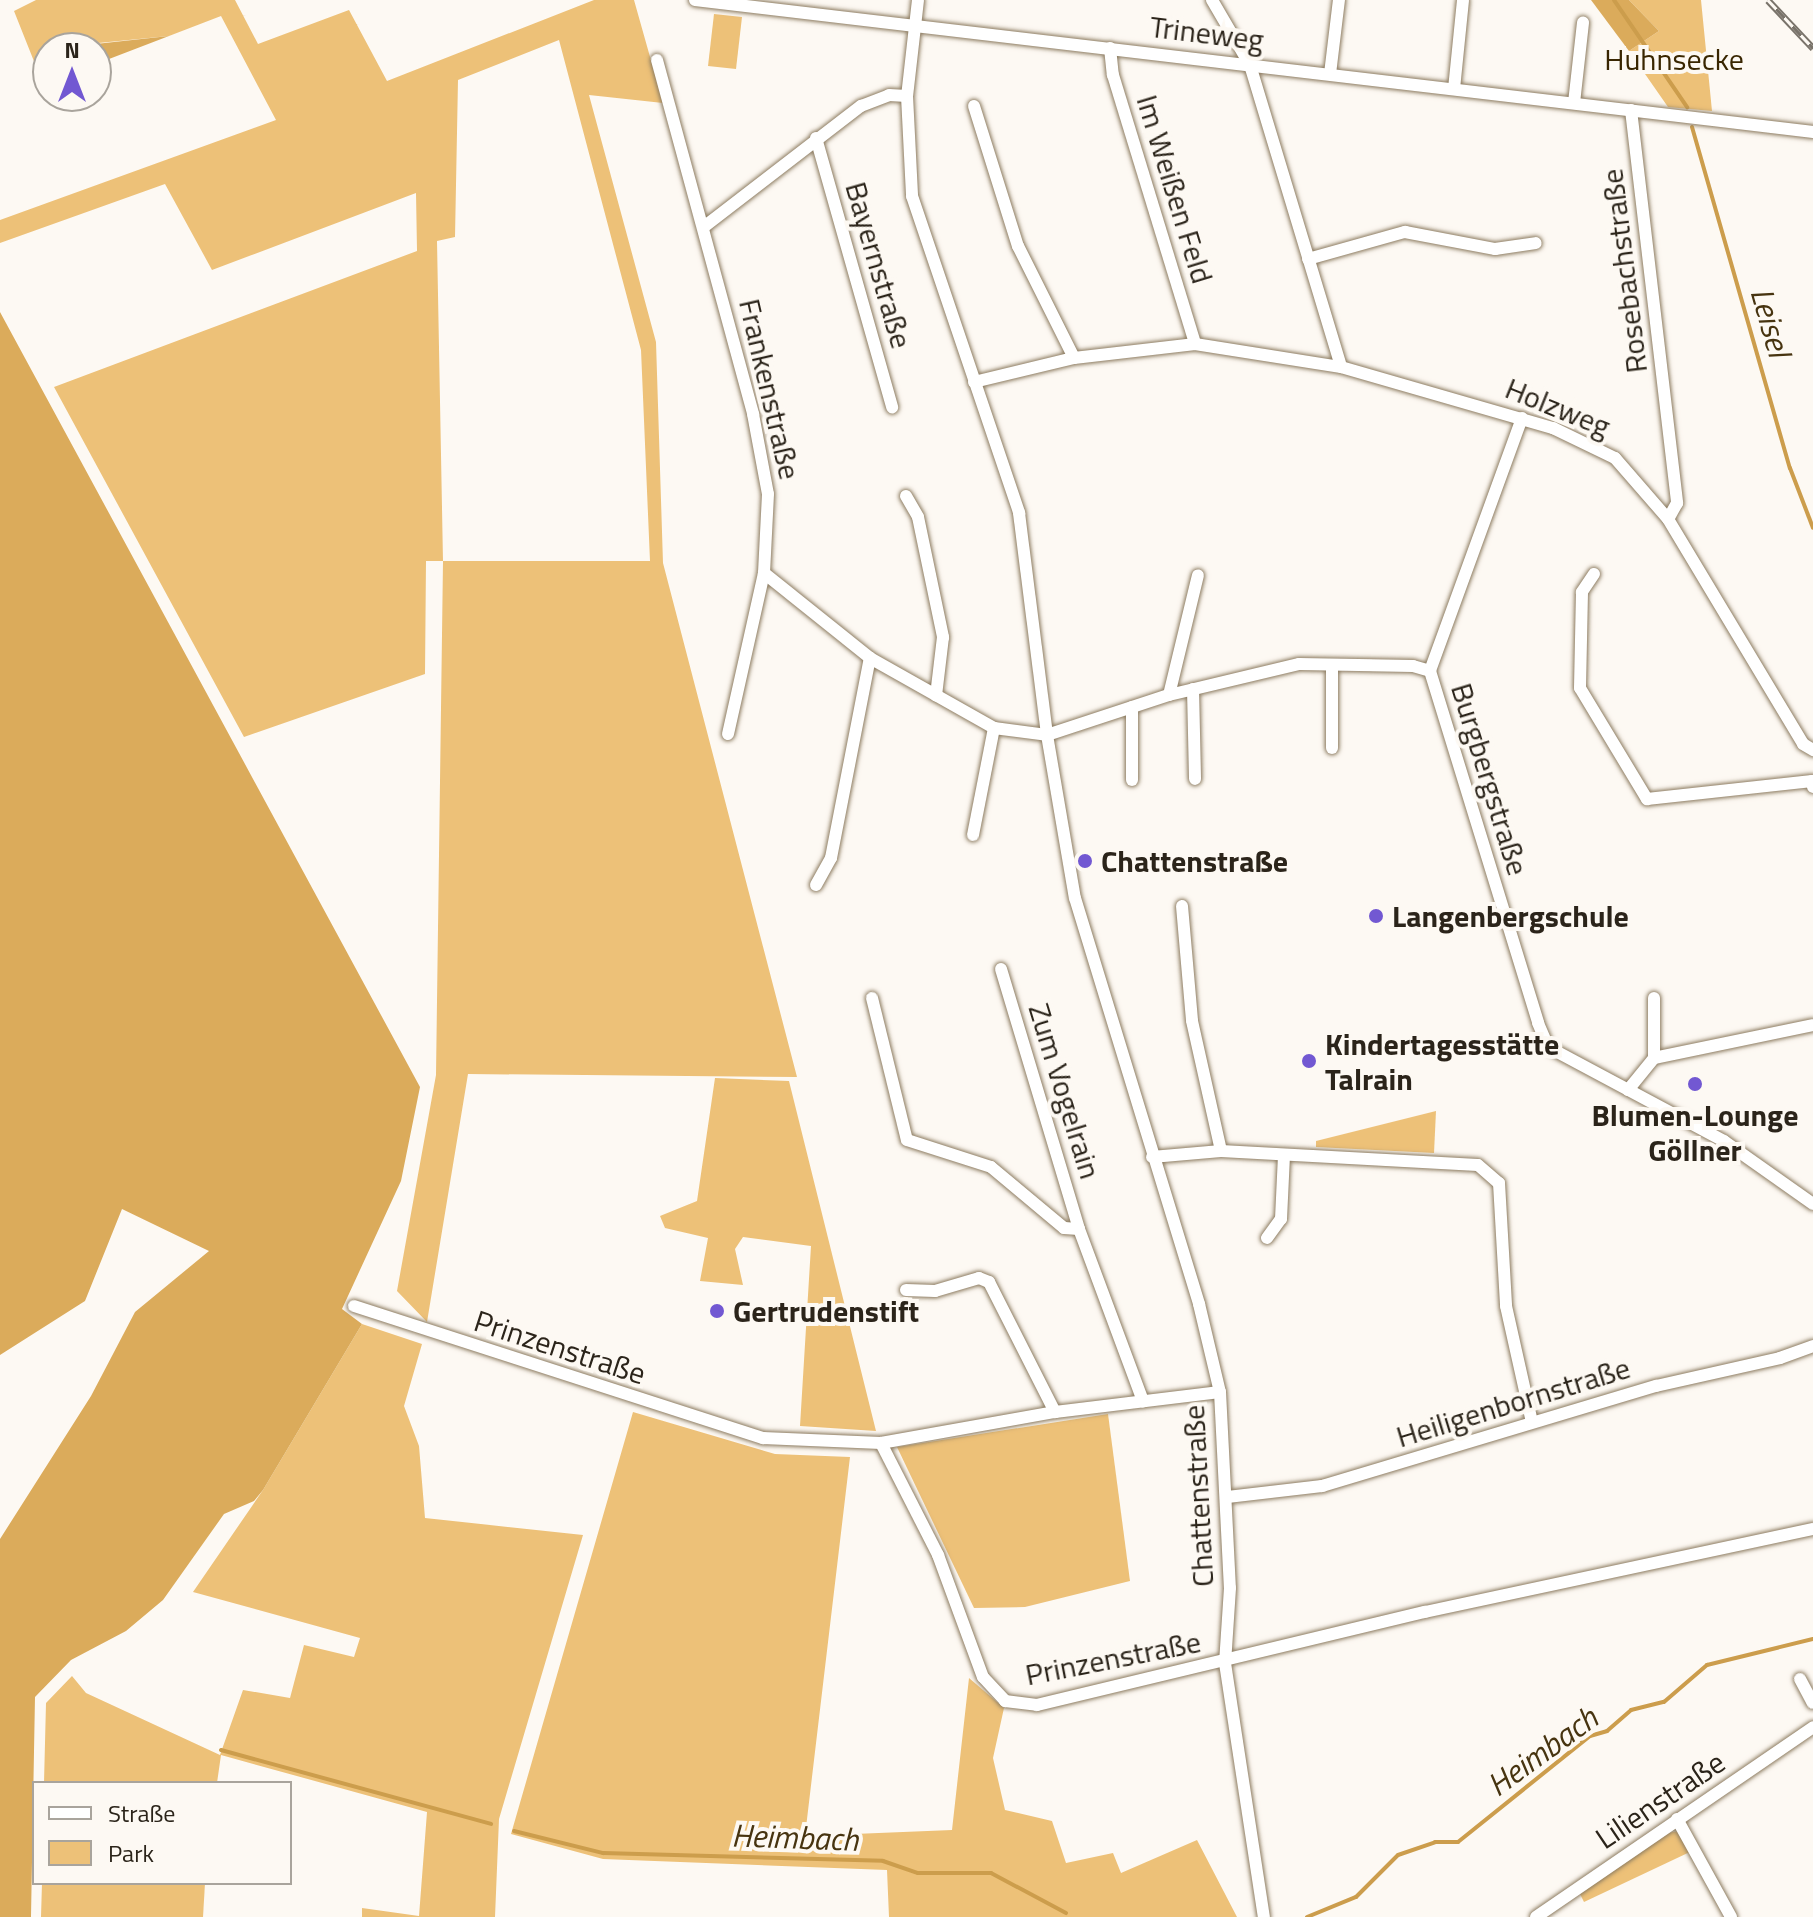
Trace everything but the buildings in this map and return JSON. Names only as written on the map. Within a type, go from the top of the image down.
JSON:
[{"type":"street","name":"Trineweg","points":[[695,0],[1813,132]]},
{"type":"street","name":"Chattenstraße","points":[[918,0],[907,96],[912,196],[1019,513],[1047,735],[1075,898],[1199,1304],[1220,1392],[1227,1497],[1225,1663],[1264,1917]]},
{"type":"street","points":[[1212,0],[1250,65],[1341,367]]},
{"type":"street","points":[[1330,74],[1339,0]]},
{"type":"street","points":[[1454,89],[1463,0]]},
{"type":"street","points":[[1574,103],[1583,23]]},
{"type":"street","name":"Im Weißen Feld","points":[[1110,48],[1113,75],[1195,344]]},
{"type":"street","name":"Frankenstraße","points":[[657,60],[705,226],[768,494],[764,573],[728,734]]},
{"type":"street","points":[[705,226],[816,138],[875,99],[907,96]]},
{"type":"street","points":[[974,106],[1018,246],[1074,358]]},
{"type":"street","name":"Rosebachstraße","points":[[1631,110],[1677,503],[1668,519]]},
{"type":"street","name":"Bayernstraße","points":[[816,138],[892,407]]},
{"type":"street","points":[[1308,259],[1405,232],[1495,249],[1536,243]]},
{"type":"street","name":"Holzweg","points":[[974,382],[1074,358],[1195,344],[1341,367],[1522,418],[1600,447],[1633,475],[1668,519],[1803,744],[1813,750]]},
{"type":"street","name":"Burgbergstraße","points":[[1522,418],[1430,671],[1548,1047],[1724,1141],[1813,1204]]},
{"type":"street","points":[[906,496],[918,517],[943,637],[936,696]]},
{"type":"street","points":[[764,573],[870,658],[994,728],[1047,735],[1169,695],[1299,664],[1413,666],[1430,671]]},
{"type":"street","points":[[1594,574],[1582,592],[1580,688],[1647,799],[1813,782]]},
{"type":"street","points":[[1169,695],[1198,575]]},
{"type":"street","points":[[816,885],[831,858],[870,658]]},
{"type":"street","points":[[1332,665],[1332,748]]},
{"type":"street","points":[[1193,689],[1195,779]]},
{"type":"street","points":[[1132,707],[1132,780]]},
{"type":"street","points":[[973,835],[994,728]]},
{"type":"street","points":[[1182,906],[1192,1021],[1221,1151]]},
{"type":"street","name":"Zum Vogelrain","points":[[1001,969],[1079,1229],[1143,1401]]},
{"type":"street","name":"Zum Vogelrain","points":[[872,998],[907,1140],[991,1167],[1064,1228],[1079,1229]]},
{"type":"street","points":[[1628,1090],[1654,1058],[1654,998]]},
{"type":"street","points":[[1654,1058],[1813,1025]]},
{"type":"street","points":[[1152,1157],[1221,1151],[1478,1165],[1499,1183],[1506,1306],[1532,1422]]},
{"type":"street","points":[[1267,1238],[1281,1219],[1284,1156]]},
{"type":"street","points":[[906,1290],[935,1291],[979,1278],[989,1282],[1055,1412]]},
{"type":"street","name":"Prinzenstraße","points":[[354,1306],[763,1438],[881,1443],[938,1555],[983,1677],[1005,1701],[1037,1705],[1225,1663],[1425,1612],[1813,1529]]},
{"type":"street","name":"Heiligenbornstraße","points":[[1227,1497],[1322,1486],[1532,1422],[1813,1346]]},
{"type":"street","points":[[881,1443],[1055,1412],[1220,1392]]},
{"type":"street","points":[[1800,1679],[1813,1703]]},
{"type":"street","name":"Lilienstraße","points":[[1536,1917],[1813,1727]]},
{"type":"street","points":[[1677,1819],[1731,1917]]},
{"type":"green space","points":[[36,0],[235,0],[258,44],[349,10],[387,81],[594,0],[634,0],[663,103],[589,95],[656,342],[663,563],[797,1077],[468,1074],[427,1322],[397,1291],[436,1075],[443,561],[426,561],[425,674],[244,737],[54,387],[417,251],[416,193],[212,270],[165,184],[0,243],[0,220],[276,120],[221,16],[169,36],[112,42],[112,32],[32,32],[32,56],[14,11]],"holes":[[[559,40],[641,350],[650,561],[443,561],[437,241],[455,237],[458,80]]]},
{"type":"green space","name":"Huhnsecke","points":[[1629,0],[1701,0],[1712,111],[1668,107],[1629,51],[1659,31]]},
{"type":"green space","points":[[714,14],[742,17],[736,69],[708,66]]},
{"type":"green space","points":[[715,1078],[789,1081],[876,1431],[800,1426],[811,1246],[743,1237],[735,1249],[743,1285],[700,1281],[708,1238],[665,1228],[660,1216],[697,1201]]},
{"type":"green space","points":[[1436,1111],[1434,1153],[1316,1147],[1316,1141]]},
{"type":"green space","points":[[362,1324],[422,1344],[404,1406],[419,1446],[425,1518],[583,1535],[499,1819],[495,1917],[362,1917],[362,1908],[419,1916],[427,1812],[221,1755],[217,1781],[44,1781],[46,1703],[72,1676],[86,1693],[220,1755],[243,1690],[290,1698],[304,1645],[354,1657],[360,1638],[193,1592],[263,1490]]},
{"type":"green space","points":[[633,1412],[775,1454],[850,1457],[805,1836],[952,1830],[969,1678],[1004,1708],[993,1758],[1005,1810],[1052,1821],[1066,1863],[1113,1853],[1121,1873],[1197,1840],[1237,1917],[889,1917],[887,1870],[603,1859],[511,1834]]},
{"type":"green space","points":[[1108,1414],[1130,1581],[1025,1607],[974,1608],[897,1447]]},
{"type":"green space","points":[[1680,1831],[1692,1851],[1584,1902],[1579,1892],[1667,1833]]},
{"type":"green space","points":[[42,1885],[205,1885],[203,1917],[41,1917]]},
{"type":"shaded area","points":[[1591,0],[1629,0],[1659,31],[1629,51]]},
{"type":"shaded area","points":[[169,36],[112,58],[112,42]]},
{"type":"shaded area","points":[[0,312],[420,1087],[401,1181],[342,1309],[362,1324],[263,1490],[254,1501],[224,1514],[163,1600],[126,1631],[71,1660],[35,1697],[31,1917],[0,1917],[0,1539],[91,1396],[135,1312],[209,1251],[122,1209],[85,1301],[0,1355]]},
{"type":"waterway","name":"Leisel","points":[[1614,0],[1687,107]]},
{"type":"waterway","name":"Leisel","points":[[1692,127],[1790,468],[1813,528]]},
{"type":"waterway","name":"Heimbach","points":[[1307,1917],[1356,1897],[1398,1855],[1435,1842],[1458,1842],[1590,1736],[1607,1731],[1631,1710],[1664,1702],[1707,1665],[1813,1639]]},
{"type":"waterway","name":"Heimbach","points":[[221,1750],[491,1824]]},
{"type":"waterway","name":"Heimbach","points":[[514,1831],[603,1853],[883,1861],[918,1873],[991,1873],[1066,1913]]},
{"type":"railway","points":[[1768,0],[1813,48]]},
{"type":"place","name":"Chattenstraße","points":[[1085,861]]},
{"type":"place","name":"Langenbergschule","points":[[1376,916]]},
{"type":"place","name":"Kindertagesstätte Talrain","points":[[1309,1061]]},
{"type":"place","name":"Blumen-Lounge Göllner","points":[[1695,1084]]},
{"type":"place","name":"Gertrudenstift","points":[[717,1311]]}]
